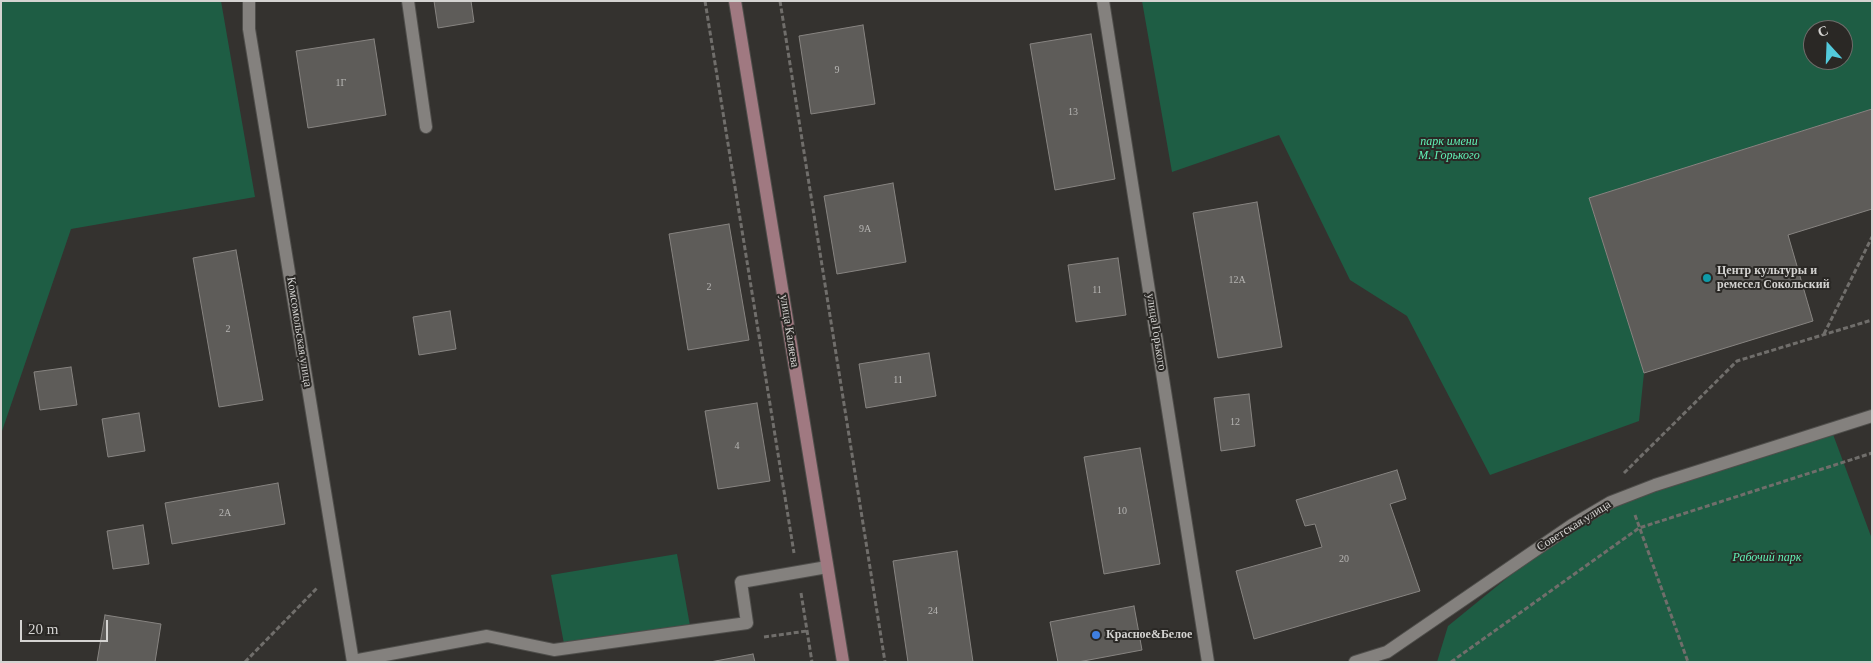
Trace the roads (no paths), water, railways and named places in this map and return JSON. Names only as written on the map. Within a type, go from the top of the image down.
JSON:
[{"type":"main road","name":"улица Каляева","points":[[735,1],[843,662]]},
{"type":"street","name":"Комсомольская улица","points":[[249,1],[249,29],[353,662]]},
{"type":"street","points":[[408,1],[426,127]]},
{"type":"street","name":"улица Горького","points":[[1104,1],[1208,662]]},
{"type":"street","name":"Советская улица","points":[[1355,662],[1388,657],[1572,524],[1612,502],[1655,485],[1872,416]]},
{"type":"street","points":[[353,662],[487,636],[554,650],[748,623],[741,582],[827,567]]},
{"type":"place","name":"Центр культуры и ремесел Сокольский","points":[[1707,278]]},
{"type":"place","name":"Красное&Белое","points":[[1096,635]]},
{"type":"park label","name":"парк имени М. Горького","points":[[1449,149]]},
{"type":"park label","name":"Рабочий парк","points":[[1767,558]]}]
